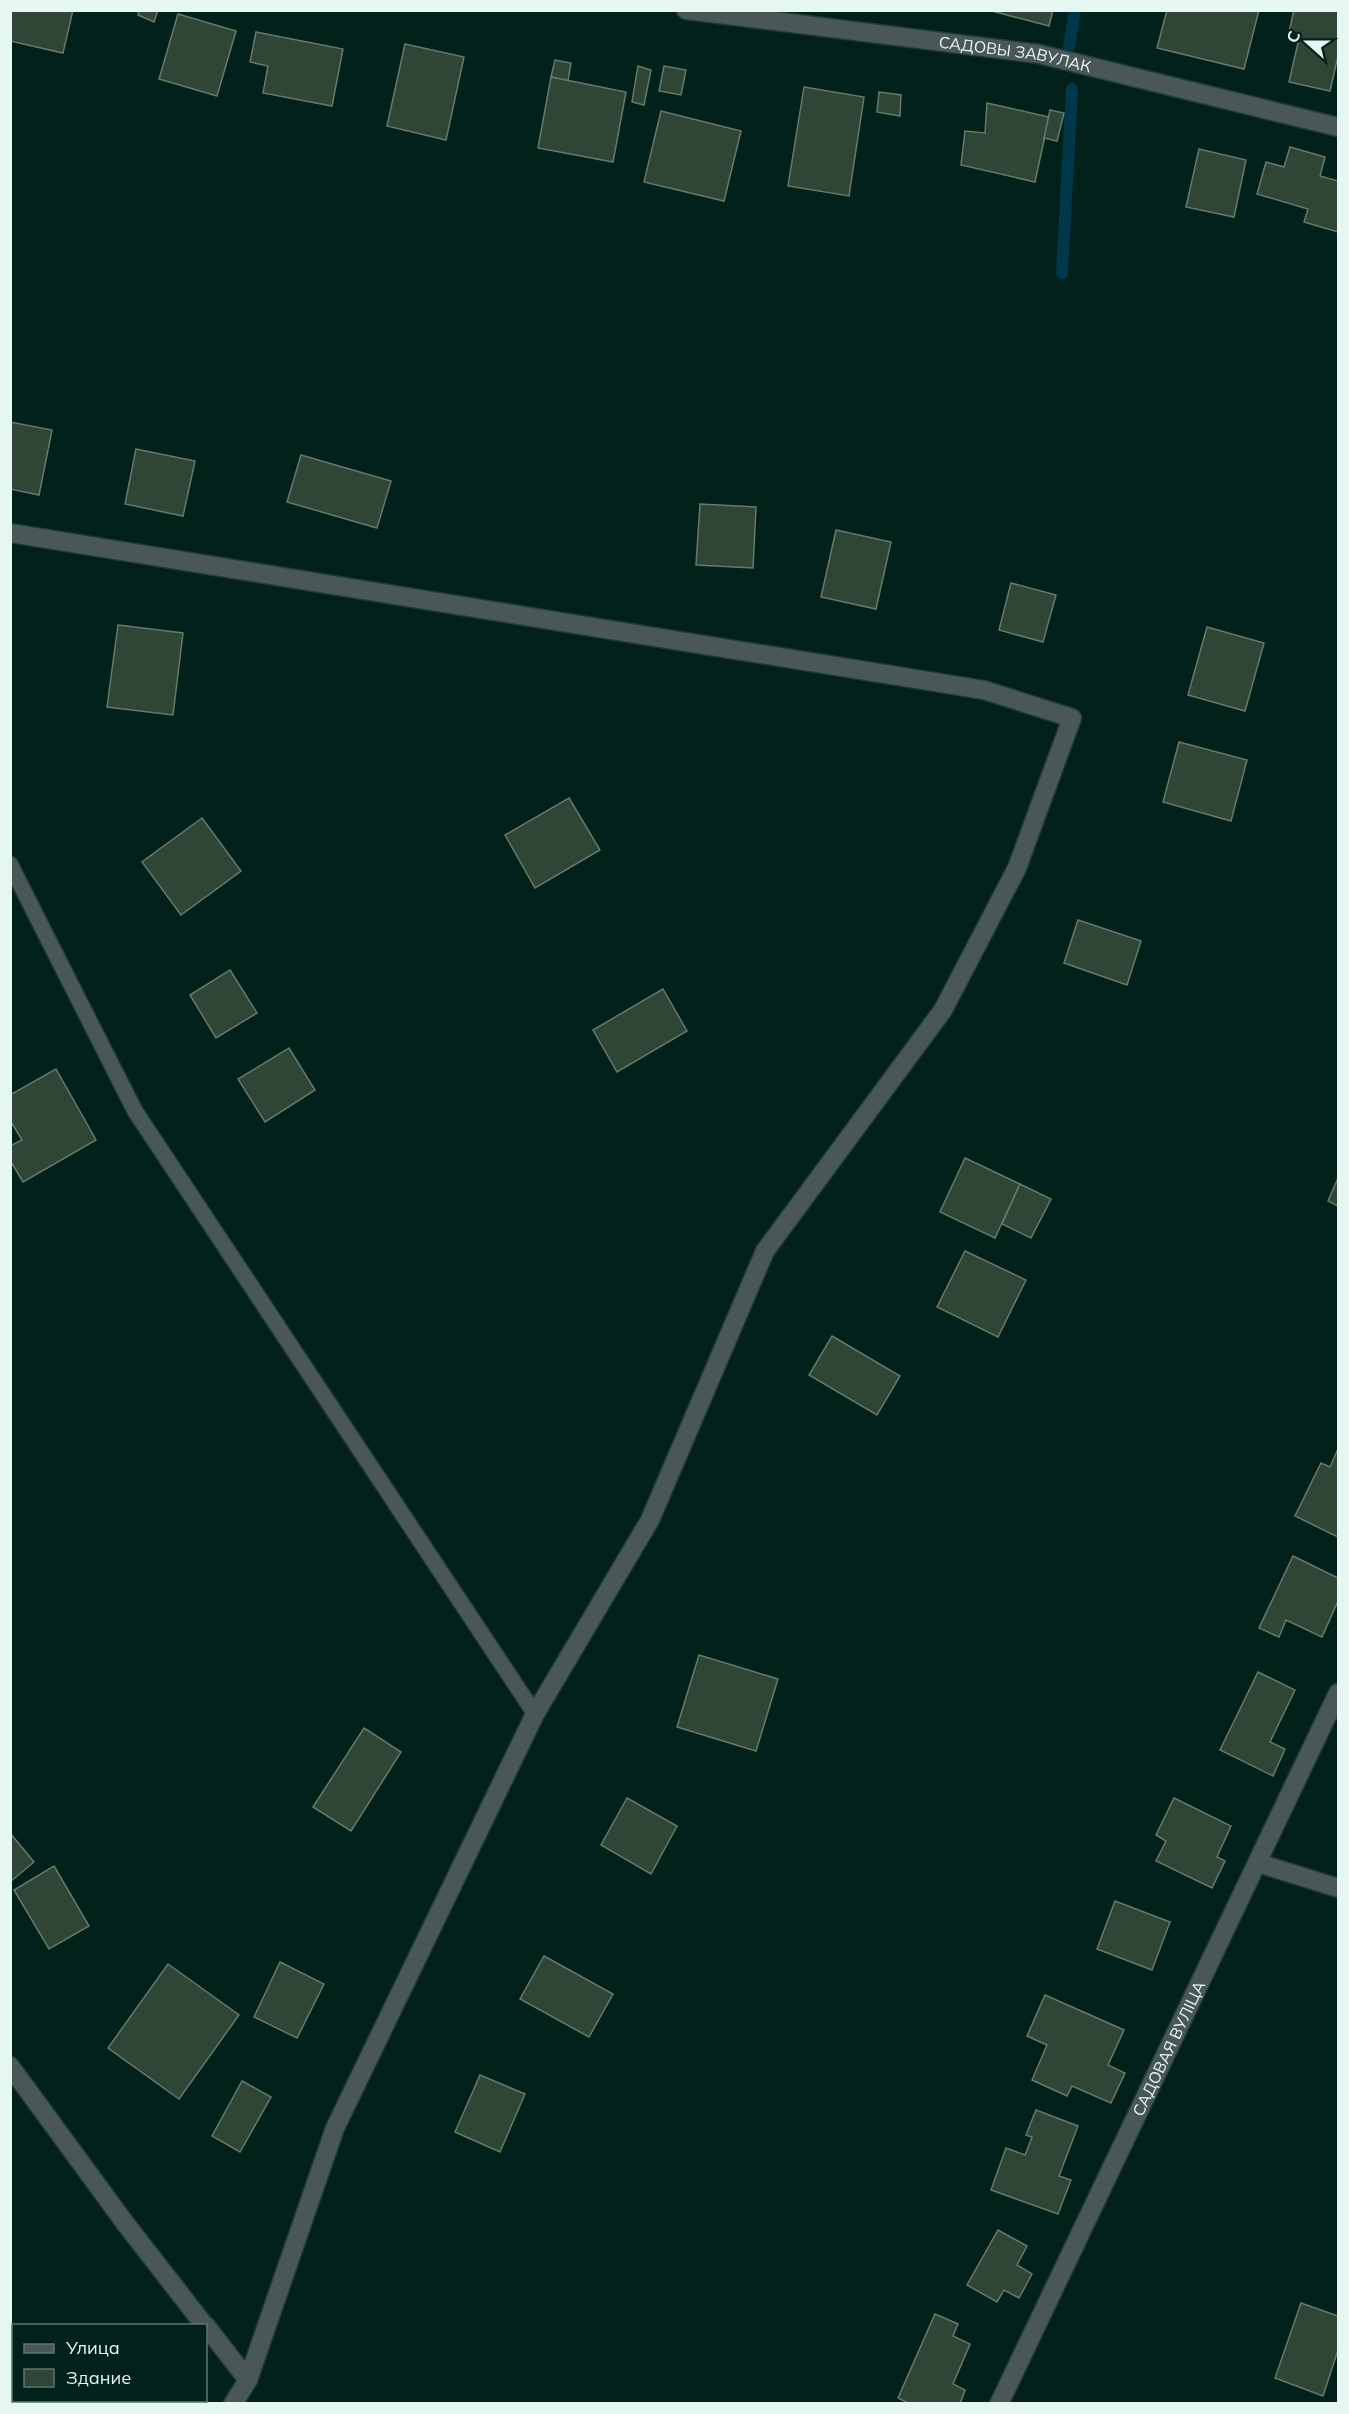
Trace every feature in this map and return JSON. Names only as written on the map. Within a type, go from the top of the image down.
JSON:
[{"type":"street","name":"САДОВЫ ЗАВУЛАК","points":[[686,10],[1039,54],[1338,127]]},
{"type":"street","points":[[10,533],[984,690],[1072,718],[1017,868],[943,1010],[765,1251],[650,1520],[535,1714],[335,2128],[248,2380],[233,2403]]},
{"type":"street","name":"САДОВАЯ ВУЛІЦА","points":[[999,2403],[1338,1693]]},
{"type":"street","points":[[1258,1863],[1338,1888]]},
{"type":"street","points":[[10,2066],[125,2223],[203,2324]]},
{"type":"street","points":[[207,2329],[248,2380]]},
{"type":"lane","points":[[10,864],[135,1112],[535,1714]]},
{"type":"building","points":[[10,10],[73,10],[63,53],[10,41]]},
{"type":"building","points":[[139,10],[158,10],[154,22],[138,15]]},
{"type":"building","points":[[988,10],[1053,10],[1049,26]]},
{"type":"building","points":[[1167,10],[1259,10],[1244,69],[1157,48]]},
{"type":"building","points":[[1294,10],[1338,10],[1338,56],[1330,91],[1289,82],[1300,34],[1289,32]]},
{"type":"building","points":[[178,14],[236,31],[217,96],[159,79]]},
{"type":"building","points":[[256,32],[343,49],[332,106],[263,93],[268,66],[250,62]]},
{"type":"building","points":[[405,44],[464,57],[446,140],[387,126]]},
{"type":"building","points":[[555,60],[571,63],[568,81],[551,77]]},
{"type":"building","points":[[638,66],[651,70],[644,105],[632,102]]},
{"type":"building","points":[[664,66],[686,70],[681,95],[659,91]]},
{"type":"building","points":[[551,77],[626,92],[613,162],[538,148]]},
{"type":"building","points":[[804,87],[864,97],[849,196],[788,186]]},
{"type":"building","points":[[879,92],[901,95],[900,116],[877,112]]},
{"type":"building","points":[[987,103],[1049,117],[1035,182],[961,165],[965,131],[985,133]]},
{"type":"building","points":[[1050,110],[1064,113],[1057,141],[1044,138]]},
{"type":"building","points":[[661,111],[741,131],[724,201],[644,182]]},
{"type":"building","points":[[1290,147],[1325,157],[1320,176],[1338,181],[1338,232],[1304,222],[1308,209],[1257,194],[1266,162],[1284,167]]},
{"type":"building","points":[[1199,149],[1246,160],[1234,217],[1186,207]]},
{"type":"building","points":[[10,422],[52,430],[39,495],[10,489]]},
{"type":"building","points":[[136,449],[195,461],[183,516],[125,504]]},
{"type":"building","points":[[301,455],[391,481],[377,528],[287,502]]},
{"type":"building","points":[[700,504],[756,507],[753,568],[696,565]]},
{"type":"building","points":[[836,530],[891,542],[876,609],[821,597]]},
{"type":"building","points":[[1011,583],[1056,595],[1043,642],[999,630]]},
{"type":"building","points":[[118,625],[183,633],[173,715],[107,707]]},
{"type":"building","points":[[1207,627],[1264,643],[1245,711],[1188,695]]},
{"type":"building","points":[[1179,742],[1247,760],[1231,821],[1163,802]]},
{"type":"building","points":[[569,798],[600,850],[535,888],[505,835]]},
{"type":"building","points":[[202,818],[241,871],[181,915],[142,862]]},
{"type":"building","points":[[1078,920],[1141,941],[1127,985],[1064,963]]},
{"type":"building","points":[[230,970],[257,1013],[216,1038],[190,995]]},
{"type":"building","points":[[663,989],[687,1031],[617,1072],[593,1030]]},
{"type":"building","points":[[289,1048],[315,1090],[265,1122],[238,1079]]},
{"type":"building","points":[[56,1069],[96,1140],[23,1182],[10,1160],[10,1146],[22,1140],[10,1120],[10,1095]]},
{"type":"building","points":[[965,1158],[1020,1184],[995,1238],[940,1212]]},
{"type":"building","points":[[1338,1178],[1338,1206],[1328,1201]]},
{"type":"building","points":[[1020,1184],[1051,1199],[1031,1238],[1002,1224]]},
{"type":"building","points":[[965,1251],[1026,1280],[998,1337],[937,1307]]},
{"type":"building","points":[[832,1336],[900,1376],[877,1415],[809,1375]]},
{"type":"building","points":[[1338,1449],[1338,1537],[1295,1516],[1321,1463],[1330,1467]]},
{"type":"building","points":[[1293,1556],[1338,1578],[1338,1601],[1322,1637],[1286,1620],[1279,1637],[1259,1628]]},
{"type":"building","points":[[699,1655],[778,1679],[756,1751],[677,1727]]},
{"type":"building","points":[[1258,1672],[1295,1690],[1270,1742],[1285,1749],[1273,1776],[1220,1750]]},
{"type":"building","points":[[364,1728],[401,1752],[351,1831],[313,1807]]},
{"type":"building","points":[[627,1798],[677,1826],[651,1874],[601,1845]]},
{"type":"building","points":[[1174,1798],[1231,1826],[1217,1857],[1225,1861],[1212,1888],[1156,1861],[1166,1841],[1156,1835]]},
{"type":"building","points":[[10,1833],[34,1862],[10,1882]]},
{"type":"building","points":[[54,1866],[89,1926],[49,1949],[14,1890]]},
{"type":"building","points":[[1115,1901],[1170,1922],[1152,1970],[1097,1949]]},
{"type":"building","points":[[544,1956],[613,1994],[589,2037],[520,1999]]},
{"type":"building","points":[[280,1962],[324,1984],[297,2038],[254,2017]]},
{"type":"building","points":[[168,1964],[239,2015],[179,2099],[108,2048]]},
{"type":"building","points":[[1045,1995],[1124,2030],[1108,2065],[1125,2073],[1111,2103],[1072,2086],[1067,2096],[1032,2080],[1047,2045],[1027,2036]]},
{"type":"building","points":[[480,2075],[525,2094],[500,2152],[455,2132]]},
{"type":"building","points":[[242,2081],[271,2097],[240,2152],[212,2136]]},
{"type":"building","points":[[1036,2110],[1078,2126],[1059,2176],[1071,2180],[1058,2214],[991,2190],[1006,2148],[1025,2155],[1032,2137],[1026,2135]]},
{"type":"building","points":[[998,2230],[1027,2246],[1017,2265],[1032,2274],[1019,2298],[1004,2290],[997,2302],[967,2285]]},
{"type":"building","points":[[1301,2303],[1338,2316],[1338,2350],[1323,2396],[1275,2378]]},
{"type":"building","points":[[935,2314],[958,2324],[953,2336],[970,2344],[953,2384],[965,2390],[960,2404],[910,2404],[898,2398]]},
{"type":"waterway","points":[[1069,47],[1075,10]]},
{"type":"waterway","points":[[1062,273],[1072,89]]}]
